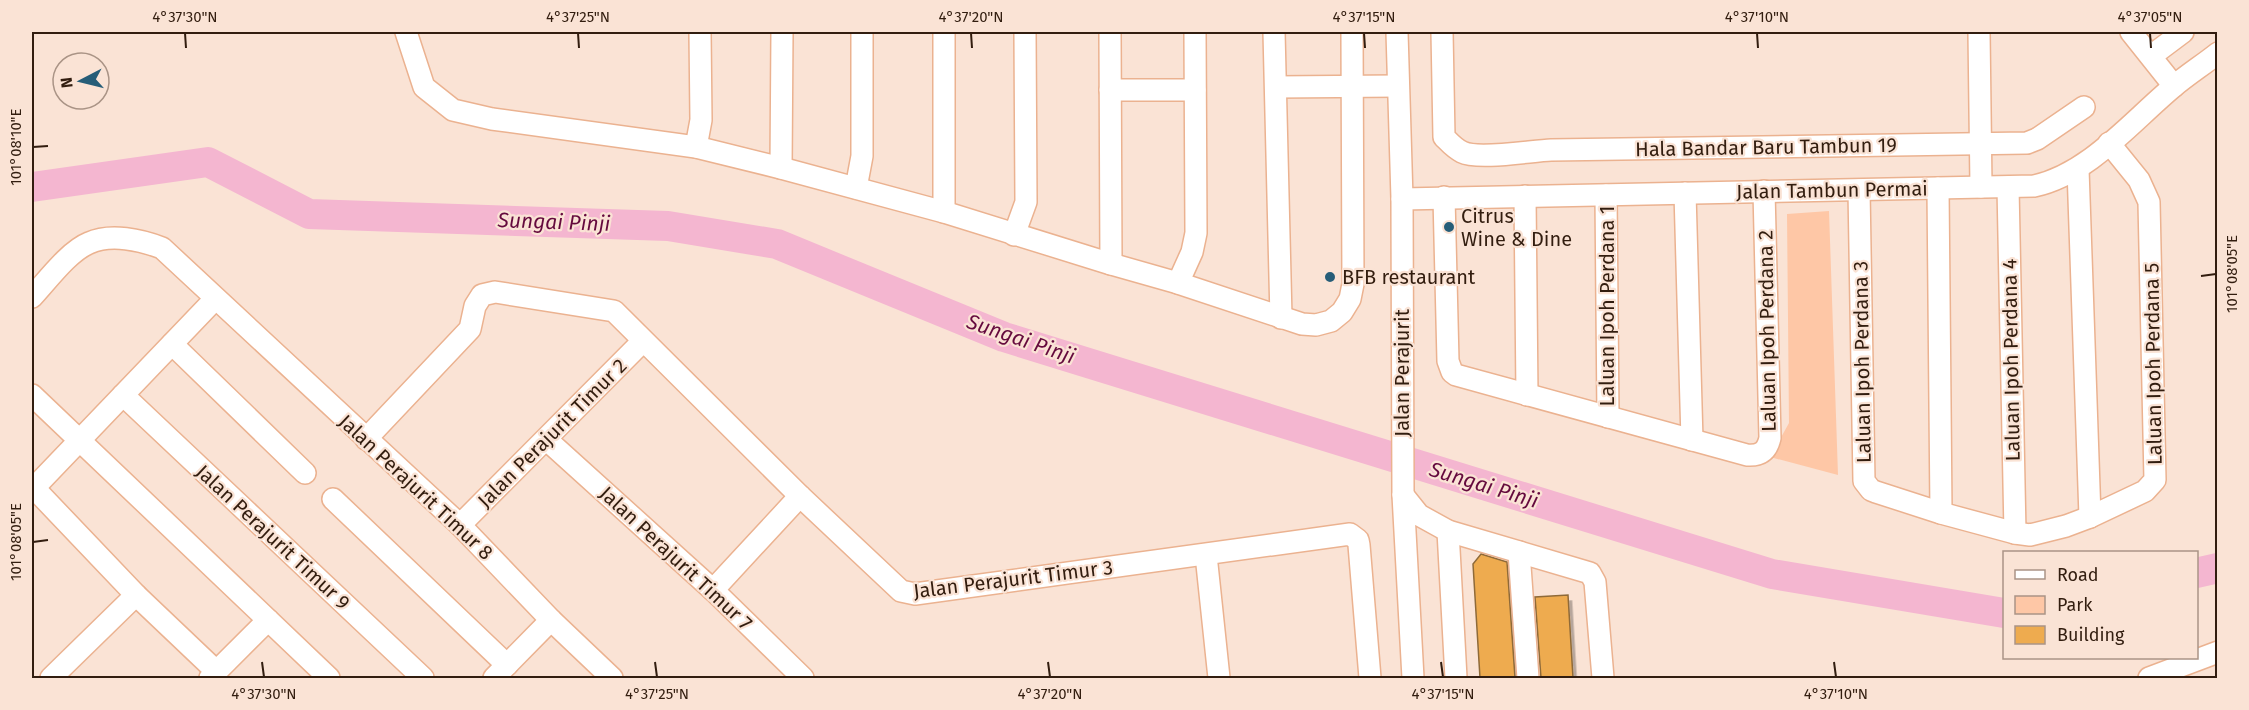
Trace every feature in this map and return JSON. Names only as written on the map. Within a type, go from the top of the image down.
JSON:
[{"type":"street","points":[[406,32],[424,87],[453,110],[492,119],[696,147],[781,168],[944,212],[1178,283],[1281,318],[1316,325],[1330,321],[1342,312],[1350,299],[1353,284],[1352,32]]},
{"type":"street","points":[[696,147],[701,120],[700,32]]},
{"type":"street","points":[[781,168],[782,32]]},
{"type":"street","points":[[856,188],[862,156],[862,32]]},
{"type":"street","points":[[944,32],[944,212]]},
{"type":"street","points":[[1014,235],[1026,202],[1024,32]]},
{"type":"street","points":[[1110,32],[1111,264]]},
{"type":"street","points":[[1178,283],[1192,252],[1196,233],[1195,32]]},
{"type":"street","points":[[1274,32],[1281,318]]},
{"type":"street","name":"Jalan Perajurit","points":[[1397,32],[1402,199],[1402,495],[1413,678]]},
{"type":"street","name":"Hala Bandar Baru Tambun 19","points":[[1442,32],[1444,137],[1464,153],[1487,155],[1563,150],[2031,142],[2084,107]]},
{"type":"street","points":[[1979,32],[1981,187]]},
{"type":"street","points":[[2131,32],[2174,86]]},
{"type":"street","points":[[2151,56],[2183,32]]},
{"type":"street","name":"Jalan Tambun Permai","points":[[1402,199],[2034,186],[2054,182],[2078,169],[2174,86],[2217,54]]},
{"type":"street","points":[[1276,87],[1398,86]]},
{"type":"street","points":[[1110,90],[1196,90]]},
{"type":"street","name":"Laluan Ipoh Perdana 5","points":[[2015,533],[2030,535],[2045,532],[2090,517],[2150,489],[2156,475],[2149,202],[2139,180],[2109,143]]},
{"type":"street","points":[[2078,169],[2090,517]]},
{"type":"street","name":"Laluan Ipoh Perdana 4","points":[[2008,187],[2015,533]]},
{"type":"street","points":[[1938,188],[1941,513]]},
{"type":"street","name":"Laluan Ipoh Perdana 3","points":[[1859,190],[1864,481],[1871,490],[1876,492],[2015,533]]},
{"type":"street","name":"Laluan Ipoh Perdana 2","points":[[1444,197],[1452,372],[1462,378],[1755,456],[1768,446],[1770,438],[1764,191]]},
{"type":"street","points":[[1685,193],[1692,440]]},
{"type":"street","name":"Laluan Ipoh Perdana 1","points":[[1606,195],[1608,417]]},
{"type":"street","points":[[1525,196],[1527,395]]},
{"type":"street","name":"Jalan Perajurit Timur 8","points":[[32,297],[80,249],[90,242],[116,239],[138,241],[162,248],[460,525],[551,620],[612,678]]},
{"type":"street","name":"Jalan Perajurit Timur 3","points":[[366,439],[470,330],[475,306],[482,295],[495,292],[614,311],[800,496],[897,588],[910,594],[1206,555],[1225,550],[1345,534],[1354,536],[1359,545],[1370,678]]},
{"type":"street","points":[[215,299],[33,489],[214,675],[268,620]]},
{"type":"street","name":"Jalan Perajurit Timur 2","points":[[460,525],[644,341]]},
{"type":"street","points":[[172,344],[305,473]]},
{"type":"street","points":[[32,395],[329,678]]},
{"type":"street","name":"Jalan Perajurit Timur 9","points":[[123,395],[423,678]]},
{"type":"street","name":"Jalan Perajurit Timur 7","points":[[547,440],[713,590],[803,678]]},
{"type":"street","points":[[1402,495],[1419,515],[1448,531],[1586,571],[1593,577],[1603,678]]},
{"type":"street","points":[[713,590],[800,496]]},
{"type":"street","points":[[333,499],[501,672],[551,620]]},
{"type":"street","points":[[1448,531],[1456,678]]},
{"type":"street","points":[[1519,552],[1528,678]]},
{"type":"street","points":[[1206,555],[1219,678]]},
{"type":"street","points":[[51,678],[136,595]]},
{"type":"street","points":[[2149,678],[2217,652]]},
{"type":"green space","points":[[1829,211],[1838,475],[1770,457],[1789,423],[1787,214]]},
{"type":"building","points":[[1481,554],[1507,562],[1515,678],[1480,678],[1473,564]]},
{"type":"building","points":[[1568,595],[1573,678],[1541,678],[1535,597]]},
{"type":"waterway","name":"Sungai Pinji","points":[[32,187],[208,162],[309,214],[668,226],[777,244],[1004,337],[1772,574],[2003,613]]},
{"type":"waterway","name":"Sungai Pinji","points":[[2198,573],[2218,568]]},
{"type":"place","name":"Citrus Wine & Dine","points":[[1449,227]]},
{"type":"place","name":"BFB restaurant","points":[[1330,277]]}]
